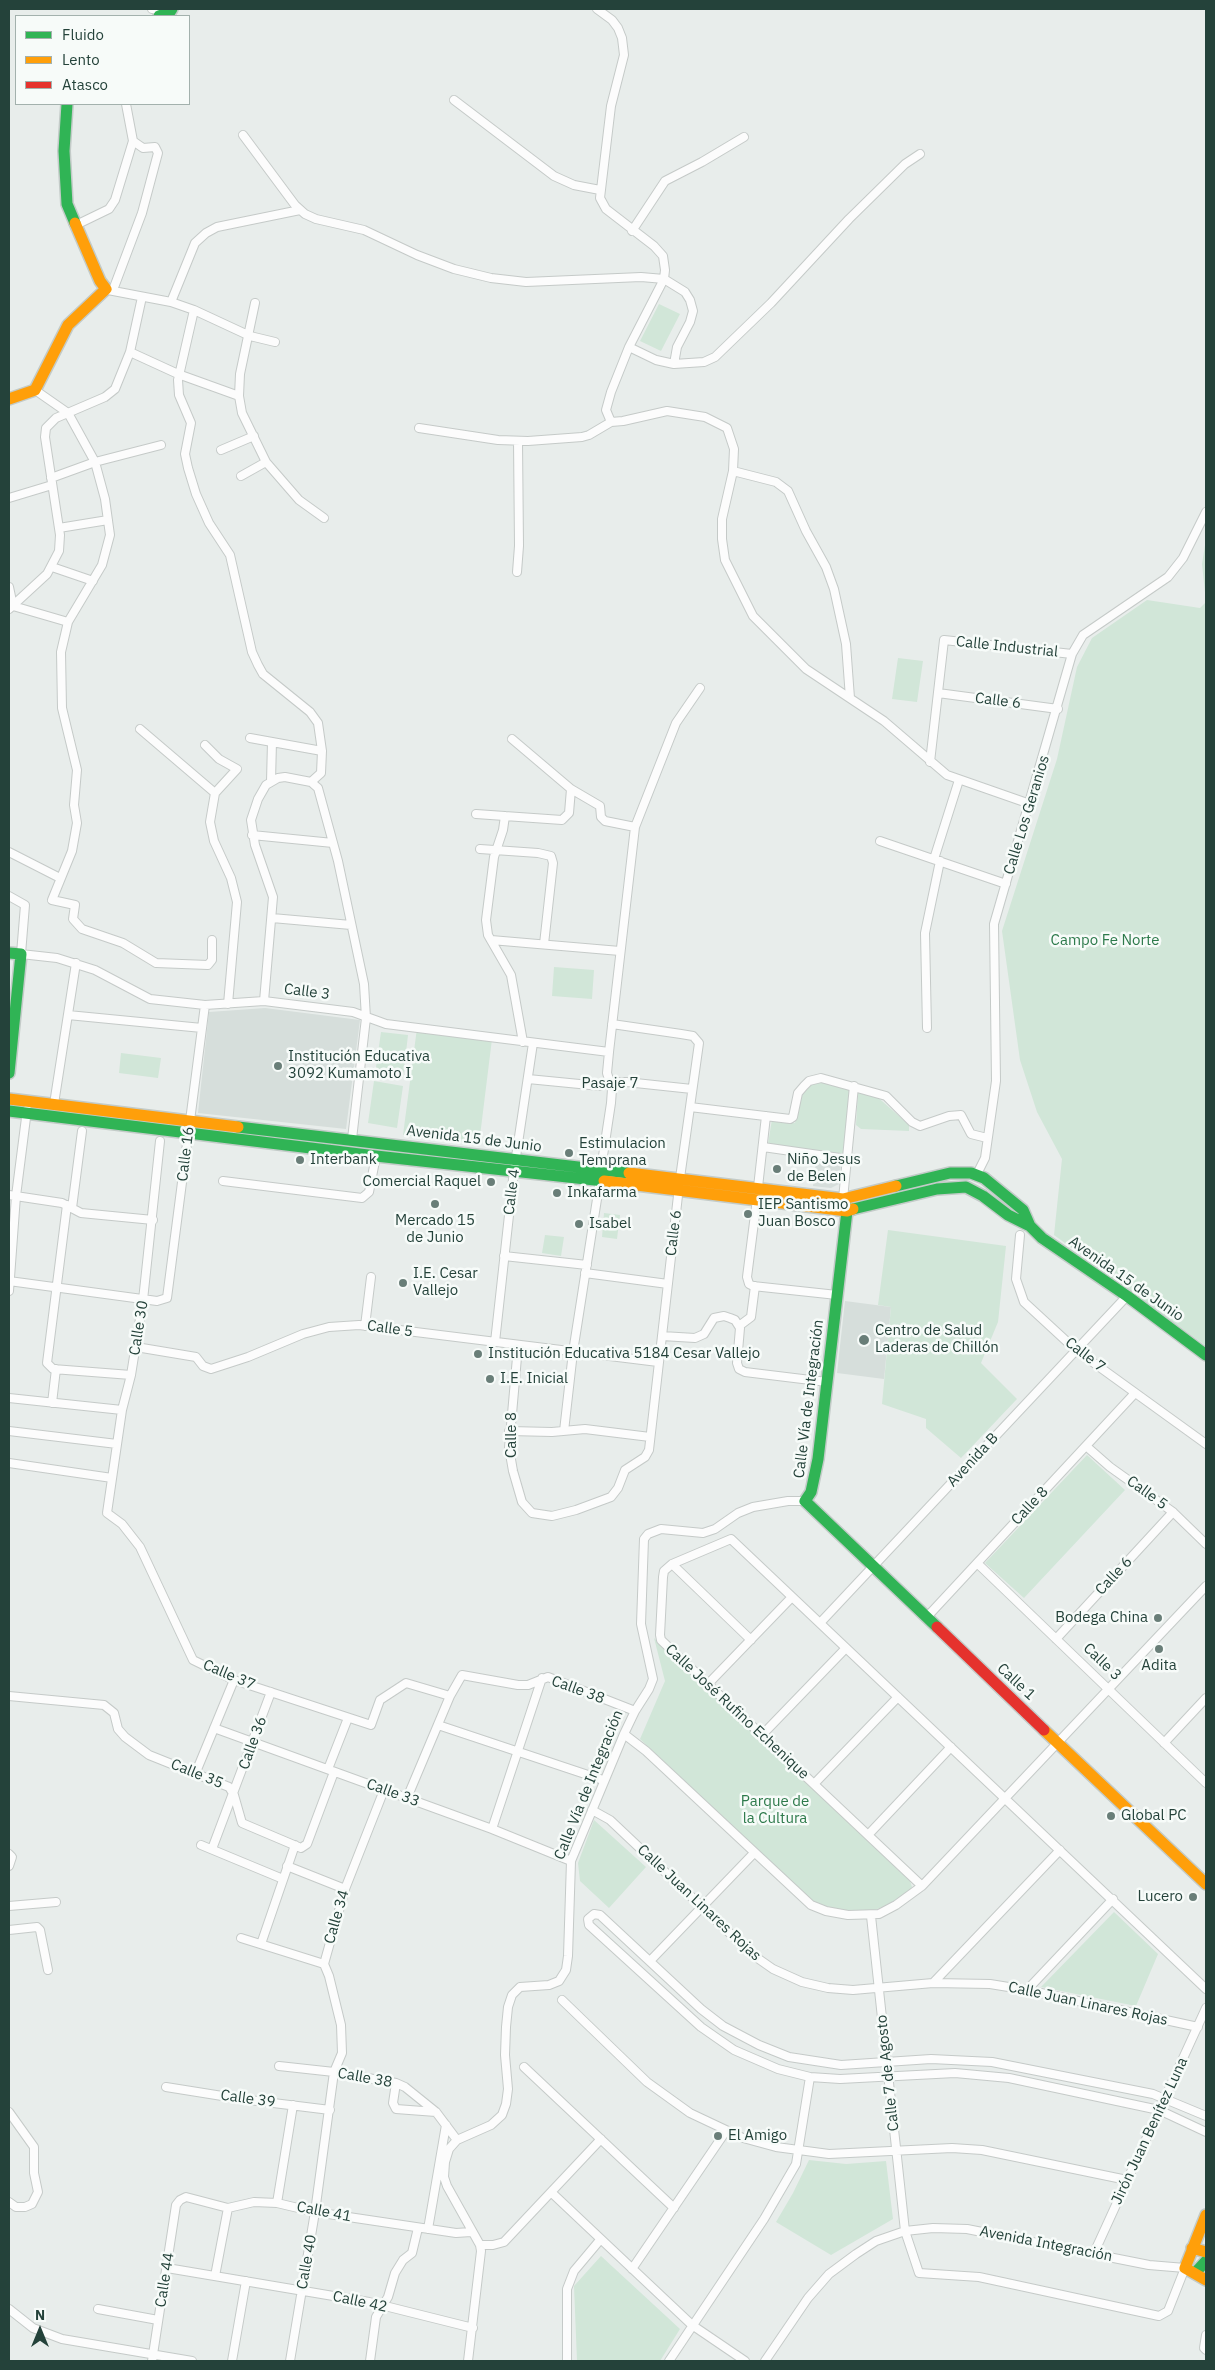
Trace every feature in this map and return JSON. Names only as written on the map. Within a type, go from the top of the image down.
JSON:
[{"type":"street","points":[[152,9],[171,10]]},
{"type":"street","points":[[597,9],[612,20],[618,28],[622,38],[624,55],[611,106],[600,198],[606,209],[632,231],[654,246],[665,260],[664,279],[629,347],[606,410],[610,422]]},
{"type":"street","points":[[454,100],[554,176],[574,185],[600,190]]},
{"type":"street","points":[[67,105],[64,152],[67,204],[100,281],[109,290],[171,302],[194,310],[250,336],[275,342]]},
{"type":"street","points":[[76,225],[109,208],[114,200],[133,141],[126,105]]},
{"type":"street","points":[[243,135],[300,210],[316,219],[364,230],[436,263],[491,278],[542,283],[641,277],[664,279],[684,292],[690,300],[693,311],[690,322],[677,347],[674,364]]},
{"type":"street","points":[[632,231],[665,181],[744,137]]},
{"type":"street","points":[[9,399],[35,390],[68,325],[109,290],[142,213],[158,154],[155,147],[142,148],[133,141]]},
{"type":"street","points":[[629,347],[656,360],[674,364],[704,362],[719,353],[771,303],[849,219],[905,164],[920,154]]},
{"type":"street","points":[[171,302],[195,243],[206,233],[218,227],[300,210]]},
{"type":"street","points":[[11,608],[52,567],[59,551],[59,528],[45,433],[52,420],[110,394],[118,385],[130,352],[142,297]]},
{"type":"street","points":[[255,303],[250,336],[240,374],[239,396],[242,413],[266,462],[299,500],[324,518]]},
{"type":"street","points":[[194,310],[178,374],[179,395],[191,423],[185,454],[188,468],[208,523],[230,555],[254,659],[263,674],[316,718],[322,751],[321,773],[311,782]]},
{"type":"street","points":[[130,352],[178,374],[239,396]]},
{"type":"street","points":[[35,390],[68,413],[96,462],[110,535],[102,565],[68,622],[61,652],[62,708],[78,770],[74,805],[77,823],[72,851],[52,900],[75,904],[73,919],[82,929],[124,943],[156,963],[208,965],[212,960],[212,940]]},
{"type":"street","points":[[419,428],[518,441],[582,437],[589,435],[610,422],[667,411],[705,417],[727,428],[734,450],[733,470],[722,519],[722,539],[725,560],[753,616],[800,663],[835,690],[861,704],[910,741],[930,762],[947,776],[1030,804]]},
{"type":"street","points":[[221,450],[254,436]]},
{"type":"street","points":[[517,572],[519,546],[518,441]]},
{"type":"street","points":[[9,498],[52,482],[96,462],[161,445]]},
{"type":"street","points":[[241,476],[266,462]]},
{"type":"street","points":[[733,470],[776,482],[788,491],[806,531],[826,567],[834,589],[846,644],[850,698]]},
{"type":"street","name":"Calle Los Geranios","points":[[977,1174],[984,1158],[996,1081],[994,924],[1058,709],[1072,654],[1083,635],[1168,577],[1183,558],[1206,512]]},
{"type":"street","points":[[59,528],[108,520]]},
{"type":"street","points":[[52,567],[93,581]]},
{"type":"street","points":[[9,587],[11,608]]},
{"type":"street","points":[[11,608],[68,622]]},
{"type":"street","name":"Calle Industrial","points":[[930,762],[944,640],[1072,654]]},
{"type":"street","points":[[564,1431],[573,1352],[611,1104],[610,1083],[607,1073],[635,828],[676,723],[700,688]]},
{"type":"street","name":"Calle 6","points":[[938,693],[1058,709]]},
{"type":"street","points":[[140,729],[215,793]]},
{"type":"street","points":[[250,738],[322,751]]},
{"type":"street","points":[[512,739],[572,789],[600,806],[601,817],[605,821],[635,828]]},
{"type":"street","points":[[271,781],[272,742]]},
{"type":"street","points":[[205,745],[220,759],[237,769],[215,793],[210,822],[214,841],[231,878],[237,902],[228,1004]]},
{"type":"street","points":[[264,1001],[273,897],[252,835],[252,813],[262,791],[271,781],[285,777],[311,782],[320,792],[334,843],[367,1001],[352,1140]]},
{"type":"street","points":[[927,1028],[925,933],[937,860],[959,780]]},
{"type":"street","points":[[476,814],[562,820],[568,812],[572,789]]},
{"type":"street","points":[[505,816],[503,830],[496,850],[486,920],[491,940],[511,975],[523,1042]]},
{"type":"street","points":[[252,835],[334,843]]},
{"type":"street","points":[[880,841],[1006,884]]},
{"type":"street","points":[[480,849],[549,854],[553,859],[544,944]]},
{"type":"street","points":[[9,852],[60,878]]},
{"type":"street","points":[[9,896],[26,905],[15,953],[9,1073]]},
{"type":"street","points":[[272,918],[351,925]]},
{"type":"street","points":[[491,940],[620,951]]},
{"type":"street","name":"Calle 3","points":[[15,953],[57,958],[76,963],[106,974],[150,999],[205,1005],[264,1001],[353,1012],[386,1024],[609,1052]]},
{"type":"street","points":[[54,1104],[76,963]]},
{"type":"street","name":"Calle 16","points":[[143,1300],[164,1300],[169,1294],[205,1005]]},
{"type":"street","points":[[68,1015],[202,1028]]},
{"type":"street","name":"Calle 6","points":[[610,1497],[618,1488],[625,1470],[648,1454],[699,1043],[696,1038],[680,1034],[612,1024]]},
{"type":"street","name":"Calle 4","points":[[495,1342],[515,1164],[533,1043]]},
{"type":"street","points":[[690,1107],[790,1119],[793,1117],[798,1093],[809,1081],[821,1078],[886,1096],[912,1122],[920,1126],[956,1114],[964,1119],[971,1134],[987,1138]]},
{"type":"street","name":"Pasaje 7","points":[[528,1079],[600,1086],[626,1082],[692,1088]]},
{"type":"street","name":"Calle Vía de Integración","points":[[457,2140],[491,2125],[502,2115],[506,2104],[506,2027],[508,2007],[512,1995],[520,1987],[549,1985],[559,1981],[566,1970],[571,1862],[603,1780],[635,1710],[649,1689],[653,1679],[642,1624],[643,1545],[648,1534],[662,1530],[703,1533],[715,1529],[753,1507],[779,1502],[806,1501],[816,1475],[847,1211],[843,1199],[854,1086]]},
{"type":"street","name":"Avenida 15 de Junio","points":[[9,1099],[54,1104],[376,1156],[515,1164]]},
{"type":"street","points":[[9,1291],[12,1196],[28,1101]]},
{"type":"street","name":"Avenida 15 de Junio","points":[[9,1111],[352,1140],[515,1164],[680,1184],[757,1193],[843,1199],[950,1173],[977,1174],[1016,1203],[1023,1210],[1030,1226]]},
{"type":"street","points":[[766,1116],[747,1277],[749,1284],[837,1294]]},
{"type":"street","points":[[82,1132],[56,1289],[46,1363],[50,1368],[56,1369],[131,1375]]},
{"type":"street","name":"Calle 30","points":[[107,1513],[122,1410],[131,1375],[143,1300],[160,1141]]},
{"type":"street","points":[[763,1147],[847,1160]]},
{"type":"street","points":[[223,1181],[362,1198],[369,1192],[376,1156]]},
{"type":"street","name":"Avenida 15 de Junio","points":[[757,1193],[847,1211],[937,1189],[961,1186],[971,1188],[1008,1215],[1030,1226],[1042,1238],[1127,1296],[1206,1355]]},
{"type":"street","points":[[12,1196],[70,1207],[87,1214],[153,1220]]},
{"type":"street","name":"Calle 7","points":[[1020,1235],[1016,1279],[1024,1302],[1076,1350],[1206,1444]]},
{"type":"street","points":[[504,1256],[668,1284]]},
{"type":"street","points":[[365,1326],[371,1277]]},
{"type":"street","points":[[9,1281],[143,1300]]},
{"type":"street","points":[[739,1326],[751,1317],[756,1286]]},
{"type":"street","name":"Avenida B","points":[[820,1623],[1127,1296]]},
{"type":"street","points":[[662,1336],[695,1338],[704,1334],[711,1321],[718,1316],[735,1320],[739,1326],[737,1366],[742,1371],[827,1382]]},
{"type":"street","name":"Calle 5","points":[[136,1347],[196,1356],[203,1366],[212,1369],[248,1357],[303,1334],[341,1326],[365,1326],[658,1362]]},
{"type":"street","name":"Calle 8","points":[[518,1346],[509,1431],[513,1472],[527,1509],[538,1515],[563,1514],[610,1497]]},
{"type":"street","points":[[52,1403],[56,1369]]},
{"type":"street","name":"Calle 8","points":[[926,1618],[1135,1393]]},
{"type":"street","points":[[9,1398],[122,1410]]},
{"type":"street","points":[[509,1431],[585,1429],[650,1437]]},
{"type":"street","points":[[9,1431],[118,1444]]},
{"type":"street","name":"Calle 5","points":[[1086,1446],[1110,1467],[1173,1512],[1206,1544]]},
{"type":"street","points":[[9,1463],[112,1478]]},
{"type":"street","name":"Calle 1","points":[[806,1501],[872,1567],[1206,1884]]},
{"type":"street","name":"Calle 6","points":[[1056,1639],[1173,1512]]},
{"type":"street","name":"Calle 37","points":[[107,1513],[122,1524],[140,1547],[193,1660],[234,1680],[371,1725],[380,1700],[406,1682],[450,1696]]},
{"type":"street","points":[[751,1640],[672,1564],[731,1539],[1206,1989]]},
{"type":"street","name":"Calle José Rufino Echenique","points":[[672,1564],[664,1571],[663,1578],[660,1635],[662,1640],[922,1886]]},
{"type":"street","name":"Calle 3","points":[[977,1564],[1206,1783]]},
{"type":"street","points":[[624,1734],[646,1751],[811,1905],[836,1914],[871,1916],[896,1905],[922,1886],[1206,1586]]},
{"type":"street","points":[[708,1684],[792,1597]]},
{"type":"street","points":[[762,1735],[846,1648]]},
{"type":"street","name":"Calle 38","points":[[450,1696],[462,1675],[518,1685],[528,1685],[548,1677],[635,1710]]},
{"type":"street","points":[[492,1829],[542,1678]]},
{"type":"street","points":[[196,1772],[234,1680]]},
{"type":"street","name":"Calle 36","points":[[212,1849],[234,1795],[271,1692]]},
{"type":"street","name":"Calle 35","points":[[9,1696],[104,1705],[114,1713],[118,1729],[125,1737],[149,1756],[196,1772],[229,1787],[234,1795],[242,1823],[295,1845],[305,1847],[331,1771]]},
{"type":"street","points":[[407,1798],[450,1696]]},
{"type":"street","points":[[814,1784],[898,1697]]},
{"type":"street","points":[[1164,1743],[1206,1698]]},
{"type":"street","points":[[331,1771],[348,1718]]},
{"type":"street","points":[[438,1726],[603,1780]]},
{"type":"street","name":"Calle 33","points":[[214,1728],[492,1829],[571,1862]]},
{"type":"street","points":[[868,1835],[951,1747]]},
{"type":"street","name":"Calle 34","points":[[241,1938],[324,1964],[345,1888],[384,1790]]},
{"type":"street","name":"Calle Juan Linares Rojas","points":[[592,1810],[610,1820],[753,1955],[787,1976],[828,1988],[853,1990],[933,1983],[974,1983],[1027,1990],[1198,2027]]},
{"type":"street","points":[[201,1845],[282,1879]]},
{"type":"street","points":[[261,1944],[295,1845]]},
{"type":"street","points":[[933,1983],[1060,1850]]},
{"type":"street","points":[[650,1962],[754,1853]]},
{"type":"street","points":[[9,1854],[12,1857],[9,1866]]},
{"type":"street","points":[[287,1866],[345,1888]]},
{"type":"street","points":[[1027,1990],[1113,1899]]},
{"type":"street","points":[[9,1906],[56,1902]]},
{"type":"street","points":[[1206,2116],[1165,2098],[992,2062],[931,2059],[841,2065],[789,2057],[759,2046],[713,2019],[600,1915],[594,1914],[589,1917],[589,1925],[689,2018],[712,2036],[761,2063],[810,2077],[858,2080],[955,2073],[992,2076],[1159,2110],[1206,2132]]},
{"type":"street","name":"Calle 7 de Agosto","points":[[871,1916],[905,2231],[917,2270],[922,2274],[979,2277],[1159,2316],[1168,2311],[1190,2270]]},
{"type":"street","points":[[9,1930],[37,1927],[40,1930],[48,1970]]},
{"type":"street","name":"Calle 40","points":[[290,2361],[315,2212],[334,2072],[342,2053],[341,2025],[330,1976],[324,1964]]},
{"type":"street","points":[[562,2000],[647,2082],[690,2113],[726,2131],[759,2143],[800,2151],[843,2154],[952,2148],[982,2150],[1127,2180]]},
{"type":"street","name":"Jirón Juan Benítez Luna","points":[[1094,2253],[1206,2008]]},
{"type":"street","name":"Calle 38","points":[[279,2066],[334,2072],[405,2086],[436,2112],[457,2140]]},
{"type":"street","points":[[524,2067],[674,2208]]},
{"type":"street","points":[[669,2361],[764,2219],[794,2169],[800,2151],[810,2077]]},
{"type":"street","points":[[396,2083],[393,2103],[396,2108],[436,2112]]},
{"type":"street","name":"Calle 39","points":[[166,2086],[330,2110]]},
{"type":"street","points":[[277,2203],[293,2105]]},
{"type":"street","points":[[9,2112],[34,2147],[34,2173],[38,2192],[32,2204],[25,2207],[16,2207],[9,2202]]},
{"type":"street","points":[[428,2229],[446,2125]]},
{"type":"street","points":[[632,2269],[726,2131]]},
{"type":"street","points":[[480,2245],[494,2245],[504,2242],[601,2139]]},
{"type":"street","points":[[457,2140],[449,2149],[445,2162],[444,2177],[471,2232],[480,2245],[481,2258],[468,2361]]},
{"type":"street","points":[[552,2192],[600,2240],[692,2325],[745,2361]]},
{"type":"street","name":"Calle 41","points":[[180,2200],[186,2197],[228,2208],[254,2202],[277,2203],[315,2212],[418,2228],[471,2232]]},
{"type":"street","name":"Calle 44","points":[[152,2358],[176,2205],[180,2200]]},
{"type":"street","points":[[215,2276],[228,2208]]},
{"type":"street","points":[[1190,2270],[1192,2248],[1206,2215]]},
{"type":"street","points":[[370,2361],[376,2317],[388,2297],[395,2273],[403,2260],[412,2253],[418,2228]]},
{"type":"street","name":"Avenida Integración","points":[[765,2361],[808,2298],[829,2274],[876,2241],[905,2231],[933,2228],[966,2229],[1158,2266],[1190,2270]]},
{"type":"street","points":[[567,2361],[566,2301],[568,2283],[574,2272],[600,2240]]},
{"type":"street","points":[[1192,2248],[1206,2252]]},
{"type":"street","points":[[1190,2270],[1206,2262]]},
{"type":"street","name":"Calle 42","points":[[167,2268],[302,2290],[382,2306],[473,2328]]},
{"type":"street","points":[[1190,2270],[1206,2280]]},
{"type":"street","points":[[232,2361],[246,2281]]},
{"type":"street","points":[[98,2308],[158,2320]]},
{"type":"street","points":[[9,2309],[33,2328],[49,2336],[152,2358],[192,2361]]},
{"type":"street","points":[[1205,2349],[1206,2335]]},
{"type":"shaded area","name":"Institución Educativa 3092 Kumamoto I","points":[[265,1008],[360,1020],[346,1129],[198,1113],[209,1012]]},
{"type":"shaded area","points":[[816,1161],[841,1164],[839,1184],[831,1188],[813,1186]]},
{"type":"shaded area","name":"Centro de Salud Laderas de Chillón","points":[[845,1301],[891,1307],[884,1379],[837,1373]]},
{"type":"green space","points":[[659,304],[680,314],[661,351],[640,341]]},
{"type":"green space","points":[[1206,539],[1206,602],[1202,564]]},
{"type":"green space","name":"Campo Fe Norte","points":[[1147,600],[1200,608],[1206,602],[1206,1346],[1054,1235],[1062,1159],[1037,1112],[1020,1060],[1002,931],[1057,759],[1077,667],[1092,638]]},
{"type":"green space","points":[[898,658],[923,661],[917,702],[892,699]]},
{"type":"green space","points":[[554,967],[594,970],[592,999],[552,996]]},
{"type":"green space","points":[[417,1028],[492,1039],[479,1144],[403,1135]]},
{"type":"green space","points":[[381,1032],[408,1035],[403,1078],[375,1074]]},
{"type":"green space","points":[[121,1053],[161,1058],[158,1078],[119,1073]]},
{"type":"green space","points":[[821,1080],[850,1089],[852,1095],[844,1153],[838,1156],[768,1144],[772,1119],[795,1123],[800,1094],[805,1087]]},
{"type":"green space","points":[[374,1081],[403,1086],[397,1128],[368,1123]]},
{"type":"green space","points":[[858,1092],[873,1093],[909,1125],[909,1131],[861,1129],[856,1125]]},
{"type":"green space","points":[[604,1213],[620,1215],[617,1239],[602,1237]]},
{"type":"green space","points":[[888,1230],[1006,1246],[998,1322],[981,1363],[1017,1399],[961,1458],[926,1428],[926,1419],[882,1404],[891,1307],[878,1305]]},
{"type":"green space","points":[[545,1235],[564,1237],[561,1256],[542,1253]]},
{"type":"green space","points":[[1087,1455],[1125,1490],[1024,1598],[985,1563]]},
{"type":"green space","name":"Parque de la Cultura","points":[[654,1638],[910,1881],[912,1887],[910,1890],[886,1906],[868,1912],[844,1911],[814,1903],[640,1739],[665,1681]]},
{"type":"green space","points":[[594,1820],[646,1867],[609,1908],[580,1881],[578,1863]]},
{"type":"green space","points":[[1114,1912],[1158,1954],[1136,2006],[1041,1987]]},
{"type":"green space","points":[[809,2160],[846,2164],[886,2161],[893,2219],[831,2255],[776,2222]]},
{"type":"green space","points":[[601,2256],[680,2329],[660,2361],[577,2361],[574,2286]]},
{"type":"traffic: fast","points":[[162,15],[170,12],[172,9]]},
{"type":"traffic: fast","points":[[67,105],[64,151],[67,204],[75,223]]},
{"type":"traffic: fast","points":[[9,953],[21,954],[9,1073]]},
{"type":"traffic: fast","points":[[9,1111],[376,1156],[604,1181]]},
{"type":"traffic: fast","points":[[238,1127],[629,1173]]},
{"type":"traffic: fast","points":[[896,1186],[950,1173],[971,1173],[984,1178],[1023,1210],[1030,1226],[1042,1238],[1127,1296],[1206,1355]]},
{"type":"traffic: fast","points":[[853,1209],[937,1189],[966,1187],[983,1196],[1008,1215],[1030,1226]]},
{"type":"traffic: fast","points":[[845,1205],[847,1211],[818,1459],[811,1492],[805,1501],[937,1627]]},
{"type":"traffic: fast","points":[[1195,2273],[1206,2261]]},
{"type":"traffic: slow","points":[[9,399],[35,390],[68,325],[106,289],[100,281],[75,223]]},
{"type":"traffic: slow","points":[[9,1099],[238,1127]]},
{"type":"traffic: slow","points":[[629,1173],[843,1199],[896,1186]]},
{"type":"traffic: slow","points":[[604,1181],[847,1211],[853,1209]]},
{"type":"traffic: slow","points":[[1044,1730],[1206,1884]]},
{"type":"traffic: slow","points":[[1206,2215],[1185,2268],[1206,2280]]},
{"type":"traffic: slow","points":[[1192,2248],[1206,2252]]},
{"type":"traffic: jam","points":[[937,1627],[1044,1730]]},
{"type":"place","name":"Institución Educativa 3092 Kumamoto I","points":[[278,1066]]},
{"type":"place","name":"Estimulacion Temprana","points":[[569,1153]]},
{"type":"place","name":"Interbank","points":[[300,1160]]},
{"type":"place","name":"Niño Jesus de Belen","points":[[777,1169]]},
{"type":"place","name":"Comercial Raquel","points":[[491,1182]]},
{"type":"place","name":"Inkafarma","points":[[557,1193]]},
{"type":"place","name":"Mercado 15 de Junio","points":[[435,1204]]},
{"type":"place","name":"IEP Santismo Juan Bosco","points":[[748,1214]]},
{"type":"place","name":"Isabel","points":[[579,1224]]},
{"type":"place","name":"I.E. Cesar Vallejo","points":[[403,1283]]},
{"type":"place","name":"Centro de Salud Laderas de Chillón","points":[[864,1340]]},
{"type":"place","name":"Institución Educativa 5184 Cesar Vallejo","points":[[478,1354]]},
{"type":"place","name":"I.E. Inicial","points":[[490,1379]]},
{"type":"place","name":"Bodega China","points":[[1158,1618]]},
{"type":"place","name":"Adita","points":[[1159,1649]]},
{"type":"place","name":"Global PC","points":[[1111,1816]]},
{"type":"place","name":"Lucero","points":[[1193,1897]]},
{"type":"place","name":"El Amigo","points":[[718,2136]]}]
